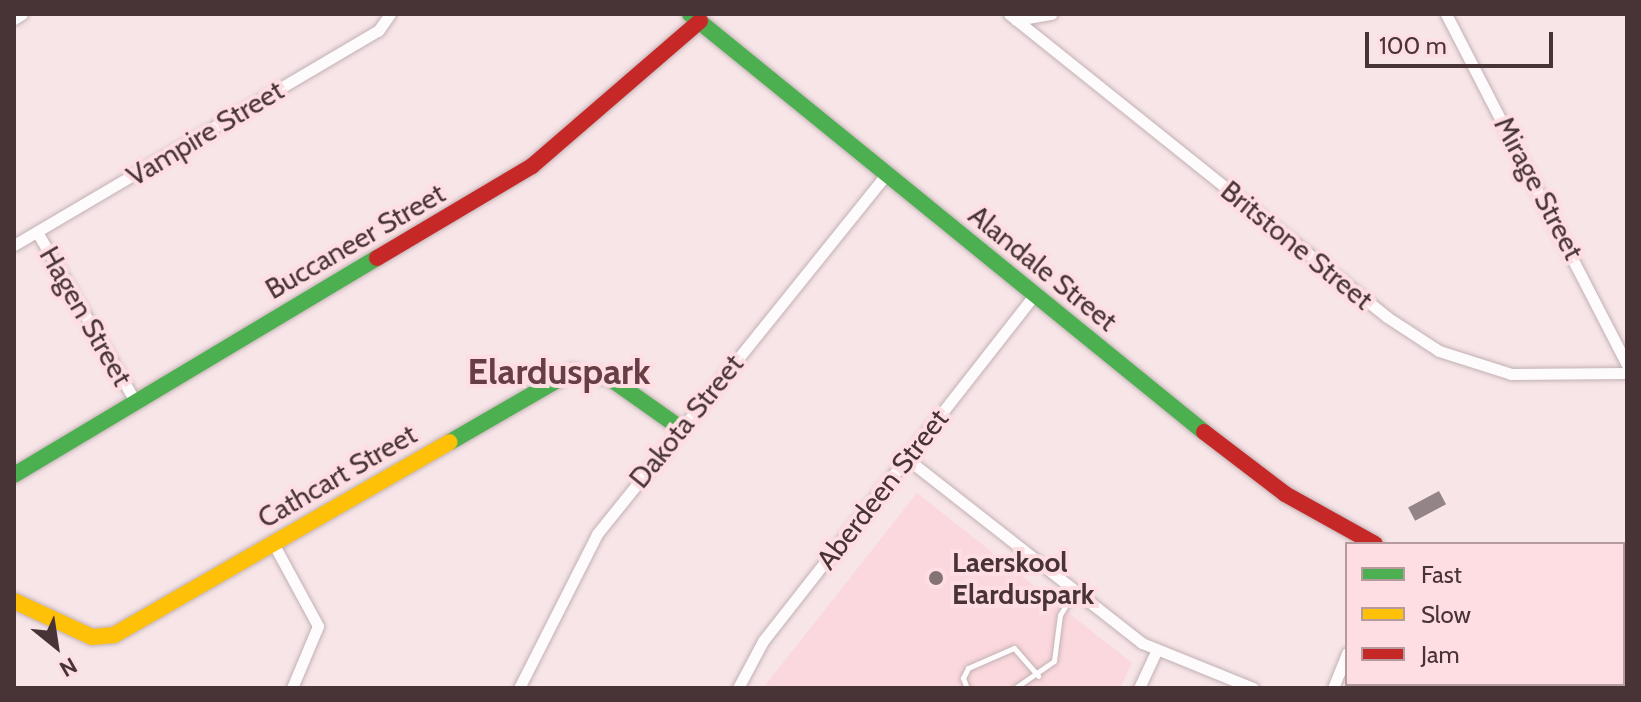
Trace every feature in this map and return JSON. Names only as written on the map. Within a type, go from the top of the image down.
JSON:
[{"type":"street","points":[[14,19],[22,14]]},
{"type":"street","name":"Vampire Street","points":[[14,245],[378,31],[390,14]]},
{"type":"street","points":[[1013,17],[1051,14]]},
{"type":"street","name":"Mirage Street","points":[[1446,14],[1627,364]]},
{"type":"street","name":"Britstone Street","points":[[1013,17],[1387,317],[1439,351],[1511,374],[1627,373]]},
{"type":"street","name":"Alandale Street","points":[[695,18],[1285,494],[1371,542]]},
{"type":"street","name":"Buccaneer Street","points":[[14,475],[134,399],[532,166],[695,18]]},
{"type":"street","name":"Dakota Street","points":[[519,688],[590,545],[679,427],[886,175]]},
{"type":"street","name":"Hagen Street","points":[[37,232],[134,399]]},
{"type":"street","name":"Aberdeen Street","points":[[738,688],[763,641],[1035,294]]},
{"type":"street","name":"Cathcart Street","points":[[14,601],[92,637],[114,635],[571,372],[608,377],[679,427]]},
{"type":"street","points":[[906,458],[1156,652],[1253,688]]},
{"type":"street","points":[[273,543],[318,626],[292,688]]},
{"type":"street","points":[[1139,688],[1156,652]]},
{"type":"street","points":[[1333,688],[1345,658]]},
{"type":"lane","points":[[1015,688],[1038,676],[1059,651],[1060,615],[1074,591]]},
{"type":"lane","points":[[967,688],[963,678],[968,668],[1014,648],[1038,676]]},
{"type":"shaded area","name":"Laerskool Elarduspark","points":[[917,493],[1132,663],[1120,688],[763,688]]},
{"type":"building","points":[[1439,491],[1446,504],[1415,521],[1408,507]]},
{"type":"traffic: fast","points":[[690,14],[1204,432]]},
{"type":"traffic: fast","points":[[14,475],[377,258]]},
{"type":"traffic: fast","points":[[450,442],[571,372],[608,377],[679,427]]},
{"type":"traffic: slow","points":[[14,601],[92,637],[114,635],[450,442]]},
{"type":"traffic: jam","points":[[377,258],[532,166],[700,21]]},
{"type":"traffic: jam","points":[[1204,432],[1285,494],[1371,542]]},
{"type":"place","name":"Laerskool Elarduspark","points":[[936,578]]},
{"type":"district","name":"Elarduspark","points":[[559,372]]}]
